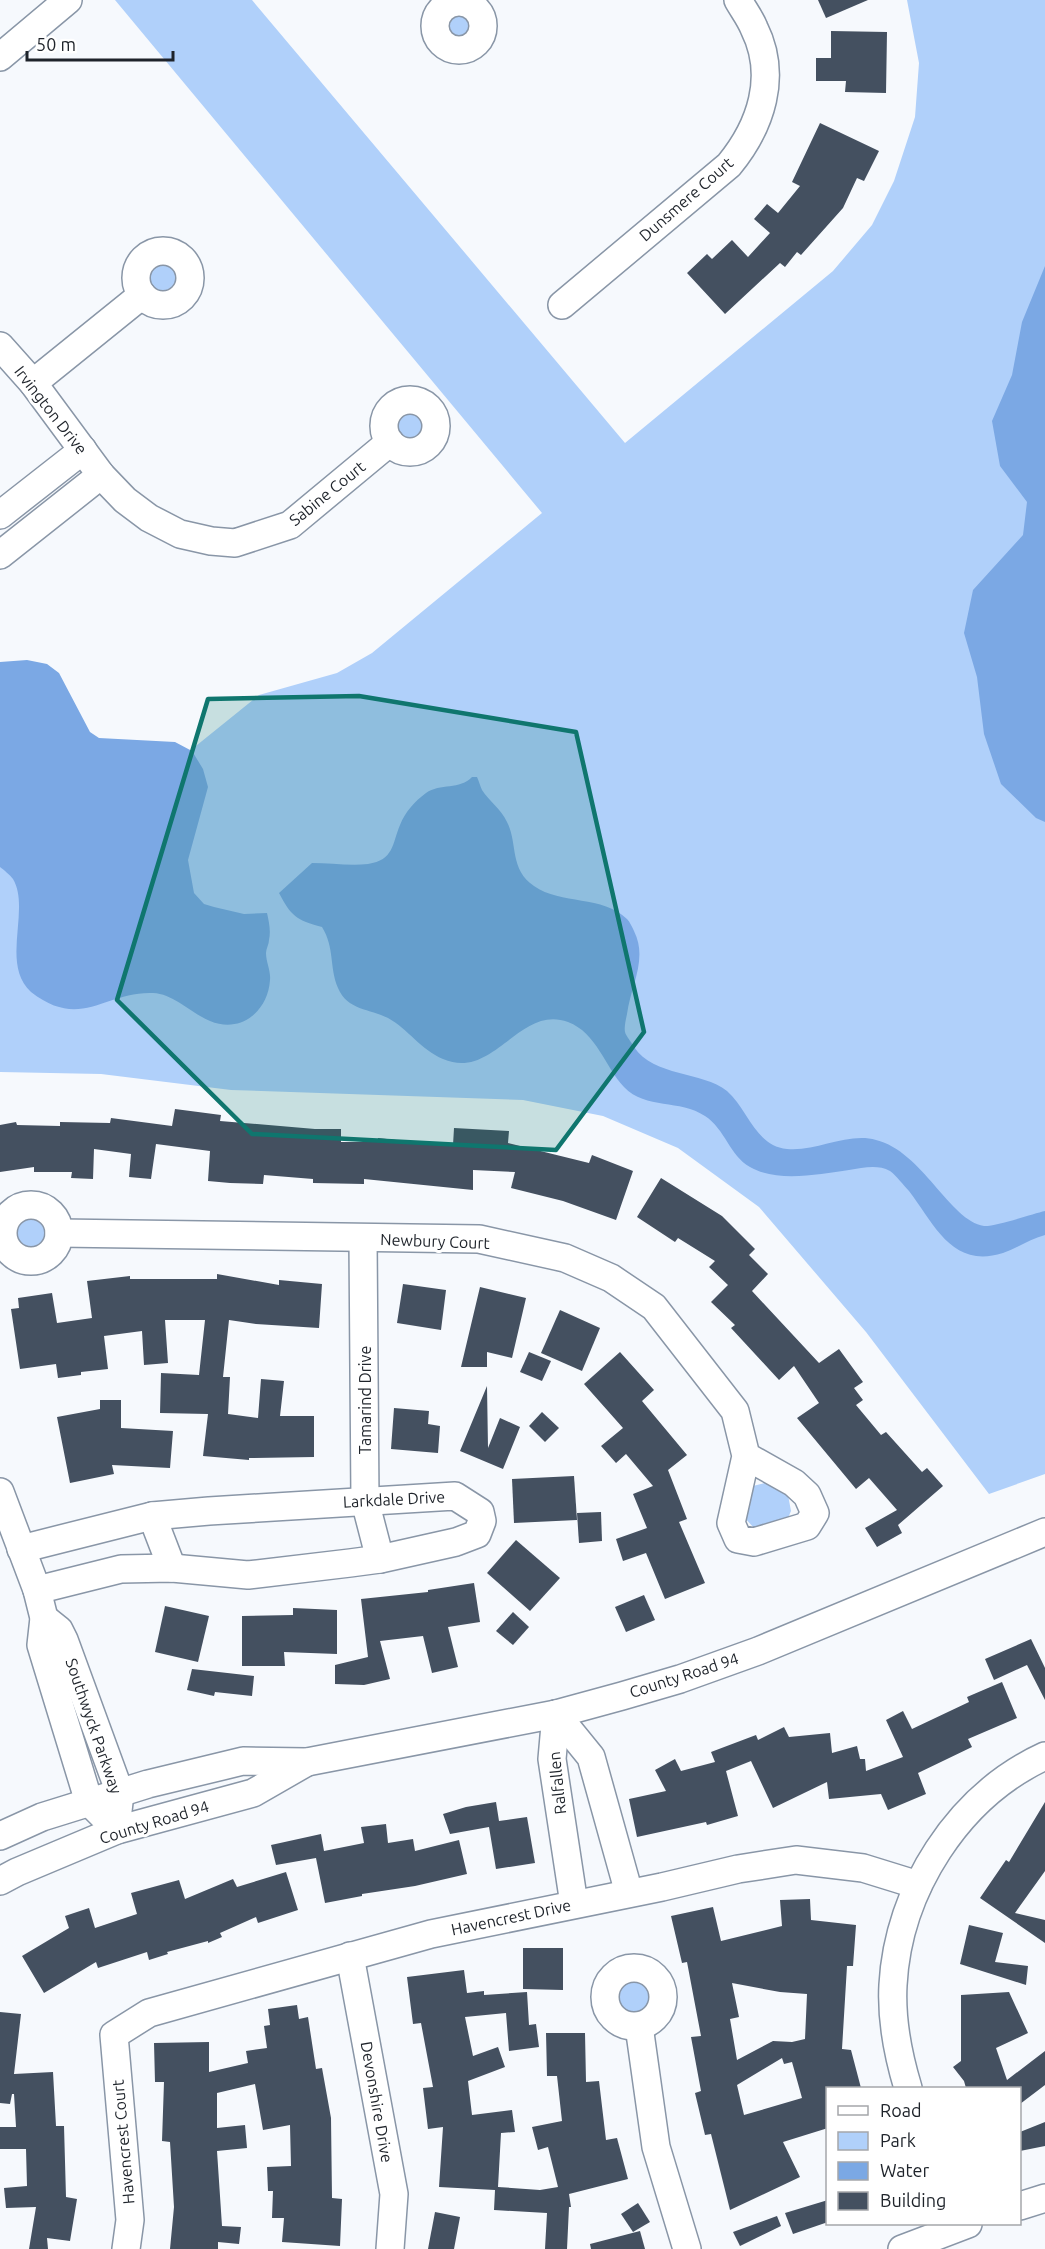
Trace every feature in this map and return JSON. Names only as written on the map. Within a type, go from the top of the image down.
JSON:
[{"type":"street","points":[[0,57],[68,0]]},
{"type":"street","name":"Dunsmere Court","points":[[562,305],[729,165],[744,146],[756,123],[763,101],[765,77],[762,53],[755,29],[738,0]]},
{"type":"street","points":[[33,382],[142,295]]},
{"type":"street","name":"Irvington Drive","points":[[0,346],[33,382],[101,475]]},
{"type":"street","name":"Sabine Court","points":[[101,475],[125,500],[149,518],[180,534],[211,541],[235,543],[290,525],[390,442]]},
{"type":"street","points":[[0,515],[83,450]]},
{"type":"street","points":[[0,555],[101,475]]},
{"type":"street","name":"Newbury Court","points":[[59,1233],[479,1239],[565,1258],[611,1278],[654,1307],[735,1411],[746,1456]]},
{"type":"street","name":"Tamarind Drive","points":[[363,1239],[365,1501],[380,1559]]},
{"type":"street","name":"Southwyck Parkway","points":[[0,1492],[37,1590],[44,1618],[41,1645],[89,1802],[117,1830]]},
{"type":"street","name":"Larkdale Drive","points":[[21,1549],[152,1516],[365,1501],[455,1496],[480,1512],[482,1521],[477,1534],[456,1542],[380,1559],[248,1575],[172,1568],[121,1569],[37,1590]]},
{"type":"street","points":[[152,1516],[172,1568]]},
{"type":"street","name":"County Road 94","points":[[0,1836],[42,1817],[89,1802],[148,1784],[243,1761],[307,1762],[556,1714],[680,1679],[758,1651],[1045,1532]]},
{"type":"street","name":"Southwyck Parkway","points":[[44,1618],[59,1630],[64,1640],[120,1793],[117,1830]]},
{"type":"street","name":"Ralfallen","points":[[556,1714],[591,1757],[629,1893]]},
{"type":"street","name":"Ralfallen","points":[[556,1714],[552,1759],[574,1904]]},
{"type":"street","points":[[908,2087],[900,2060],[894,2022],[893,1985],[898,1947],[908,1910],[918,1885],[934,1855],[979,1800],[1009,1777],[1045,1756]]},
{"type":"street","name":"County Road 94","points":[[0,1881],[117,1830],[253,1793],[307,1762]]},
{"type":"street","name":"Havencrest Drive","points":[[114,2035],[149,2013],[431,1934],[738,1869],[796,1860],[863,1868],[918,1885]]},
{"type":"street","name":"Devonshire Drive","points":[[350,1956],[394,2194],[390,2249]]},
{"type":"street","points":[[639,2026],[657,2147],[687,2249]]},
{"type":"street","name":"Havencrest Court","points":[[114,2035],[130,2220],[126,2249]]},
{"type":"street","points":[[1021,2206],[1045,2198]]},
{"type":"street","points":[[902,2249],[960,2225]]},
{"type":"highlighted area","points":[[359,696],[576,732],[644,1032],[556,1150],[252,1134],[117,1000],[208,699]]},
{"type":"green space","points":[[115,0],[252,0],[625,443],[833,271],[872,225],[894,181],[915,117],[919,63],[907,0],[1045,0],[1045,1474],[989,1494],[866,1332],[759,1207],[678,1148],[603,1116],[523,1100],[231,1090],[101,1074],[0,1072],[0,728],[119,808],[259,695],[337,673],[372,653],[542,513]]},
{"type":"green space","points":[[463,1],[472,3],[483,12],[488,26],[486,35],[477,46],[463,51],[454,49],[443,40],[438,26],[440,17],[449,6]]},
{"type":"green space","points":[[158,257],[168,257],[183,267],[187,281],[186,290],[177,301],[168,305],[158,305],[143,295],[139,286],[139,276],[149,261]]},
{"type":"green space","points":[[405,404],[415,404],[430,414],[434,428],[433,437],[424,448],[415,452],[405,452],[390,442],[386,433],[386,423],[396,408]]},
{"type":"green space","points":[[28,1208],[37,1210],[48,1219],[53,1233],[51,1242],[42,1253],[28,1258],[19,1256],[8,1247],[3,1233],[5,1224],[14,1213]]},
{"type":"green space","points":[[769,1482],[788,1495],[791,1511],[788,1518],[754,1528],[743,1516],[753,1486]]},
{"type":"green space","points":[[631,1967],[640,1969],[651,1978],[656,1992],[654,2001],[645,2012],[631,2017],[622,2015],[611,2006],[606,1992],[608,1983],[617,1972]]},
{"type":"water","points":[[1045,266],[1045,822],[1036,818],[1001,784],[984,734],[977,677],[964,633],[973,590],[1023,535],[1027,502],[1000,466],[992,421],[1012,375],[1022,322]]},
{"type":"water","points":[[27,660],[47,664],[59,673],[90,732],[99,738],[175,742],[192,751],[203,769],[208,787],[188,860],[194,893],[204,904],[214,907],[244,914],[267,913],[270,933],[266,953],[270,980],[264,1001],[251,1017],[242,1022],[221,1024],[203,1018],[168,997],[153,993],[121,997],[79,1009],[64,1008],[49,1003],[31,992],[22,980],[16,952],[18,891],[13,879],[0,867],[0,662]]},
{"type":"water","points":[[472,777],[477,777],[482,790],[507,822],[517,864],[526,879],[545,892],[606,906],[617,911],[630,923],[638,941],[639,962],[625,1030],[634,1047],[643,1057],[653,1064],[705,1080],[727,1091],[759,1134],[776,1146],[798,1149],[854,1138],[876,1140],[908,1157],[959,1212],[971,1221],[989,1226],[1045,1211],[1045,1235],[1003,1253],[985,1256],[970,1255],[947,1241],[909,1191],[893,1173],[885,1169],[870,1167],[799,1176],[761,1172],[750,1167],[737,1156],[718,1128],[705,1116],[685,1108],[642,1099],[633,1094],[617,1079],[600,1051],[586,1034],[568,1022],[551,1019],[535,1023],[492,1052],[477,1060],[461,1063],[435,1055],[388,1018],[347,1001],[335,980],[329,942],[322,927],[295,916],[279,893],[312,863],[361,865],[383,859],[391,850],[405,816],[418,800],[432,790],[462,784]]},
{"type":"building","points":[[818,0],[868,0],[826,18]]},
{"type":"building","points":[[831,31],[887,32],[886,93],[845,92],[846,81],[816,81],[816,58],[831,58]]},
{"type":"building","points":[[820,123],[879,151],[864,181],[857,178],[843,208],[801,255],[797,252],[785,267],[780,263],[725,314],[687,273],[707,254],[712,259],[732,240],[748,257],[770,233],[754,219],[767,204],[778,213],[800,186],[792,182]]},
{"type":"building","points":[[175,1109],[221,1115],[220,1121],[341,1129],[341,1142],[377,1142],[378,1138],[450,1146],[453,1145],[454,1128],[509,1131],[508,1143],[589,1163],[592,1155],[633,1171],[616,1220],[563,1201],[511,1188],[515,1172],[473,1170],[473,1190],[364,1179],[364,1184],[313,1183],[313,1179],[264,1175],[263,1184],[230,1183],[208,1181],[210,1151],[156,1144],[151,1179],[129,1177],[131,1154],[94,1149],[93,1179],[71,1178],[72,1172],[34,1172],[34,1167],[0,1172],[0,1125],[16,1122],[17,1125],[60,1126],[60,1122],[110,1123],[111,1118],[172,1126]]},
{"type":"building","points":[[661,1178],[722,1216],[755,1249],[749,1255],[768,1274],[752,1291],[819,1363],[839,1349],[863,1382],[854,1388],[863,1400],[856,1405],[881,1435],[886,1432],[922,1472],[927,1468],[943,1486],[898,1525],[902,1533],[877,1547],[865,1528],[897,1510],[869,1478],[856,1489],[797,1418],[819,1403],[794,1366],[779,1380],[731,1328],[735,1325],[711,1302],[728,1285],[709,1267],[715,1261],[678,1238],[675,1242],[637,1217]]},
{"type":"building","points":[[217,1274],[279,1285],[279,1280],[322,1284],[319,1328],[229,1320],[223,1377],[230,1377],[228,1414],[258,1418],[261,1379],[284,1381],[280,1416],[314,1416],[314,1457],[249,1458],[249,1460],[203,1456],[208,1414],[160,1413],[161,1373],[199,1375],[205,1320],[165,1320],[168,1363],[144,1365],[142,1331],[104,1336],[108,1369],[81,1372],[81,1375],[58,1378],[56,1364],[20,1369],[11,1309],[19,1308],[18,1298],[52,1293],[57,1323],[92,1318],[87,1281],[130,1276],[130,1279],[217,1279]]},
{"type":"building","points":[[403,1284],[446,1290],[441,1330],[397,1323]]},
{"type":"building","points":[[480,1287],[526,1298],[512,1358],[487,1352],[487,1367],[461,1367]]},
{"type":"building","points":[[560,1310],[600,1328],[582,1371],[541,1353]]},
{"type":"building","points":[[529,1352],[551,1361],[542,1381],[520,1372]]},
{"type":"building","points":[[620,1352],[654,1390],[642,1401],[687,1455],[668,1470],[687,1519],[679,1522],[705,1583],[665,1599],[646,1553],[623,1561],[616,1539],[647,1528],[633,1494],[653,1486],[626,1454],[616,1463],[601,1446],[623,1428],[584,1384]]},
{"type":"building","points":[[487,1386],[488,1448],[500,1418],[520,1427],[503,1469],[460,1451]]},
{"type":"building","points":[[100,1400],[121,1400],[121,1428],[173,1431],[170,1468],[112,1465],[114,1474],[70,1483],[57,1417],[100,1409]]},
{"type":"building","points":[[394,1408],[429,1411],[428,1424],[440,1426],[438,1453],[391,1449]]},
{"type":"building","points":[[542,1412],[559,1428],[545,1442],[529,1426]]},
{"type":"building","points":[[574,1476],[577,1520],[514,1523],[512,1479]]},
{"type":"building","points":[[601,1512],[602,1541],[579,1543],[577,1513]]},
{"type":"building","points":[[516,1540],[560,1578],[530,1611],[487,1573]]},
{"type":"building","points":[[474,1583],[480,1622],[448,1627],[458,1667],[432,1673],[423,1636],[380,1641],[390,1679],[364,1685],[335,1684],[335,1665],[368,1657],[361,1599],[428,1592],[428,1590]]},
{"type":"building","points":[[644,1595],[655,1620],[626,1632],[615,1607]]},
{"type":"building","points":[[165,1606],[209,1616],[198,1662],[155,1652]]},
{"type":"building","points":[[293,1608],[337,1610],[337,1654],[284,1652],[285,1666],[242,1666],[242,1616],[293,1615]]},
{"type":"building","points":[[513,1612],[529,1627],[513,1645],[496,1631]]},
{"type":"building","points":[[1031,1639],[1045,1668],[1045,1700],[1027,1665],[994,1680],[985,1659]]},
{"type":"building","points":[[192,1669],[254,1676],[252,1696],[215,1692],[214,1696],[187,1690]]},
{"type":"building","points":[[1002,1682],[1017,1718],[968,1739],[972,1747],[918,1773],[926,1794],[888,1810],[881,1794],[829,1799],[827,1782],[773,1808],[751,1761],[726,1771],[738,1816],[707,1825],[706,1822],[637,1837],[629,1799],[666,1791],[655,1770],[675,1759],[681,1771],[715,1762],[711,1752],[756,1735],[758,1740],[784,1727],[789,1737],[830,1733],[832,1753],[857,1746],[860,1759],[865,1759],[866,1771],[903,1757],[886,1720],[903,1711],[912,1729],[969,1702],[967,1697]]},
{"type":"building","points":[[496,1802],[499,1821],[527,1817],[535,1863],[496,1869],[489,1827],[450,1834],[443,1814]]},
{"type":"building","points":[[1045,1802],[1045,1871],[1015,1913],[1045,1920],[1045,1943],[980,1898],[1006,1860],[1009,1862]]},
{"type":"building","points":[[386,1824],[388,1843],[413,1839],[415,1851],[459,1840],[467,1874],[325,1903],[316,1858],[276,1865],[271,1845],[321,1834],[324,1851],[364,1843],[361,1827]]},
{"type":"building","points":[[286,1872],[298,1910],[258,1923],[256,1917],[220,1933],[222,1937],[208,1943],[208,1941],[167,1952],[168,1954],[149,1960],[147,1952],[98,1968],[96,1962],[44,1993],[22,1956],[69,1928],[65,1916],[89,1908],[95,1928],[137,1914],[131,1893],[179,1880],[185,1899],[233,1879],[237,1887]]},
{"type":"building","points":[[810,1899],[811,1920],[856,1925],[853,1966],[847,1966],[842,2049],[851,2050],[861,2087],[826,2087],[826,2129],[783,2142],[800,2177],[730,2210],[711,2134],[705,2135],[695,2093],[701,2091],[691,2037],[701,2036],[687,1962],[682,1963],[671,1916],[713,1907],[721,1941],[782,1926],[780,1900]],"holes":[[[732,1983],[780,1992],[807,1994],[805,2039],[792,2042],[773,2041],[737,2060],[730,2019],[739,2017]],[[782,2058],[784,2064],[792,2062],[802,2098],[744,2115],[737,2085]]]},
{"type":"building","points":[[969,1925],[1003,1933],[995,1962],[1028,1966],[1026,1985],[960,1964]]},
{"type":"building","points":[[523,1948],[563,1948],[563,1990],[523,1989]]},
{"type":"building","points":[[464,1970],[467,1993],[484,1991],[484,1995],[527,1992],[529,2025],[536,2024],[539,2047],[509,2051],[506,2013],[465,2017],[473,2056],[498,2047],[505,2067],[468,2081],[472,2115],[512,2110],[515,2132],[501,2133],[498,2187],[540,2190],[558,2187],[548,2147],[538,2150],[532,2127],[562,2121],[557,2076],[547,2076],[546,2033],[585,2033],[586,2082],[599,2081],[606,2140],[617,2138],[628,2179],[569,2194],[571,2207],[569,2207],[567,2249],[545,2249],[547,2213],[494,2210],[495,2190],[439,2187],[443,2127],[428,2129],[423,2088],[433,2087],[421,2023],[413,2024],[407,1977]]},
{"type":"building","points":[[1009,1992],[1028,2033],[996,2048],[1007,2080],[1045,2051],[1045,2085],[1021,2103],[1021,2087],[966,2087],[953,2067],[961,2061],[961,1995]]},
{"type":"building","points":[[297,2005],[299,2019],[308,2017],[316,2069],[322,2068],[331,2118],[332,2198],[342,2199],[340,2246],[282,2242],[284,2218],[272,2218],[273,2191],[268,2191],[267,2167],[291,2166],[290,2125],[263,2130],[255,2084],[217,2093],[217,2128],[245,2125],[247,2148],[217,2151],[222,2226],[241,2227],[239,2244],[218,2242],[218,2249],[170,2249],[174,2207],[170,2142],[162,2141],[164,2082],[155,2082],[154,2043],[209,2042],[209,2072],[248,2063],[246,2051],[267,2048],[264,2026],[270,2025],[268,2009]]},
{"type":"building","points":[[0,2012],[21,2014],[14,2074],[53,2072],[56,2126],[64,2126],[66,2197],[77,2199],[70,2241],[47,2238],[48,2249],[29,2249],[36,2207],[6,2208],[4,2188],[27,2186],[26,2149],[0,2149],[0,2127],[16,2127],[14,2094],[12,2094],[10,2104],[0,2103]]},
{"type":"building","points":[[1045,2122],[1045,2146],[1021,2151],[1021,2132]]},
{"type":"building","points":[[826,2201],[826,2223],[793,2234],[785,2213]]},
{"type":"building","points":[[638,2203],[650,2222],[633,2232],[621,2214]]},
{"type":"building","points":[[435,2212],[460,2217],[454,2249],[428,2249]]},
{"type":"building","points":[[777,2216],[781,2226],[740,2246],[733,2232]]},
{"type":"building","points":[[640,2231],[645,2249],[591,2249],[590,2244]]}]
